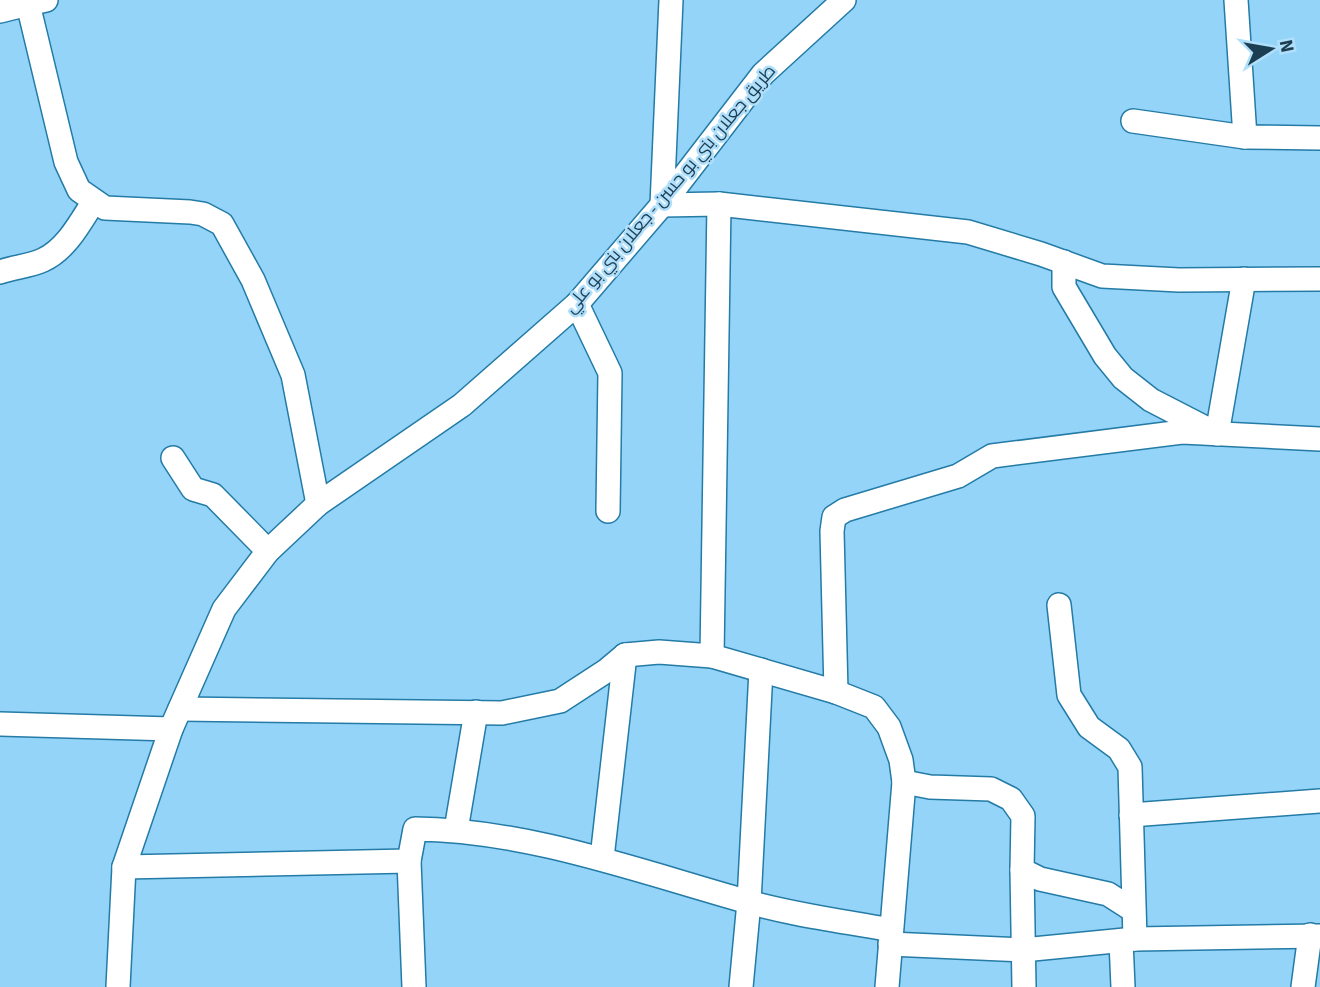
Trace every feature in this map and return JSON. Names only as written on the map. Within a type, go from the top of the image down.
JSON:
[{"type":"street","points":[[671,0],[662,205],[719,204],[968,232],[1102,276],[1180,280],[1320,279]]},
{"type":"street","name":"طريق جعلان بني بو حسن - جعلان بني بو علي","points":[[118,987],[124,867],[175,719],[224,609],[268,551],[318,504],[462,405],[577,304],[662,205],[763,75],[844,0]]},
{"type":"street","points":[[1236,0],[1245,137]]},
{"type":"street","points":[[0,11],[37,2],[66,162],[79,190],[105,208],[203,214],[222,224],[253,281],[293,375],[318,504]]},
{"type":"street","points":[[1133,121],[1245,137],[1320,138]]},
{"type":"street","points":[[0,272],[44,260],[63,245],[94,201]]},
{"type":"street","points":[[712,656],[719,204]]},
{"type":"street","points":[[1064,262],[1064,287],[1105,356],[1123,378],[1151,400],[1217,434]]},
{"type":"street","points":[[1217,434],[1244,279]]},
{"type":"street","points":[[577,304],[610,373],[608,511]]},
{"type":"street","points":[[836,692],[834,517],[845,510],[958,476],[992,456],[1182,432],[1320,439]]},
{"type":"street","points":[[173,458],[193,489],[213,495],[268,551]]},
{"type":"street","points":[[1059,605],[1069,695],[1089,727],[1119,749],[1130,767],[1133,911],[1123,987]]},
{"type":"street","points":[[0,724],[502,713],[560,701],[625,655],[659,652],[712,656],[836,692],[874,708],[889,727],[901,760],[904,782],[887,987]]},
{"type":"street","points":[[602,858],[625,655]]},
{"type":"street","points":[[741,987],[749,902],[761,670]]},
{"type":"street","points":[[456,830],[476,712]]},
{"type":"street","points":[[904,782],[930,788],[991,789],[1012,799],[1023,816],[1024,987]]},
{"type":"street","points":[[1131,815],[1320,801]]},
{"type":"street","points":[[414,987],[409,861],[415,829],[456,830],[602,858],[749,902],[891,937],[1023,950],[1128,940],[1315,936],[1303,987]]},
{"type":"street","points":[[124,867],[409,861]]},
{"type":"street","points":[[1022,870],[1040,878],[1108,894],[1133,911]]}]
